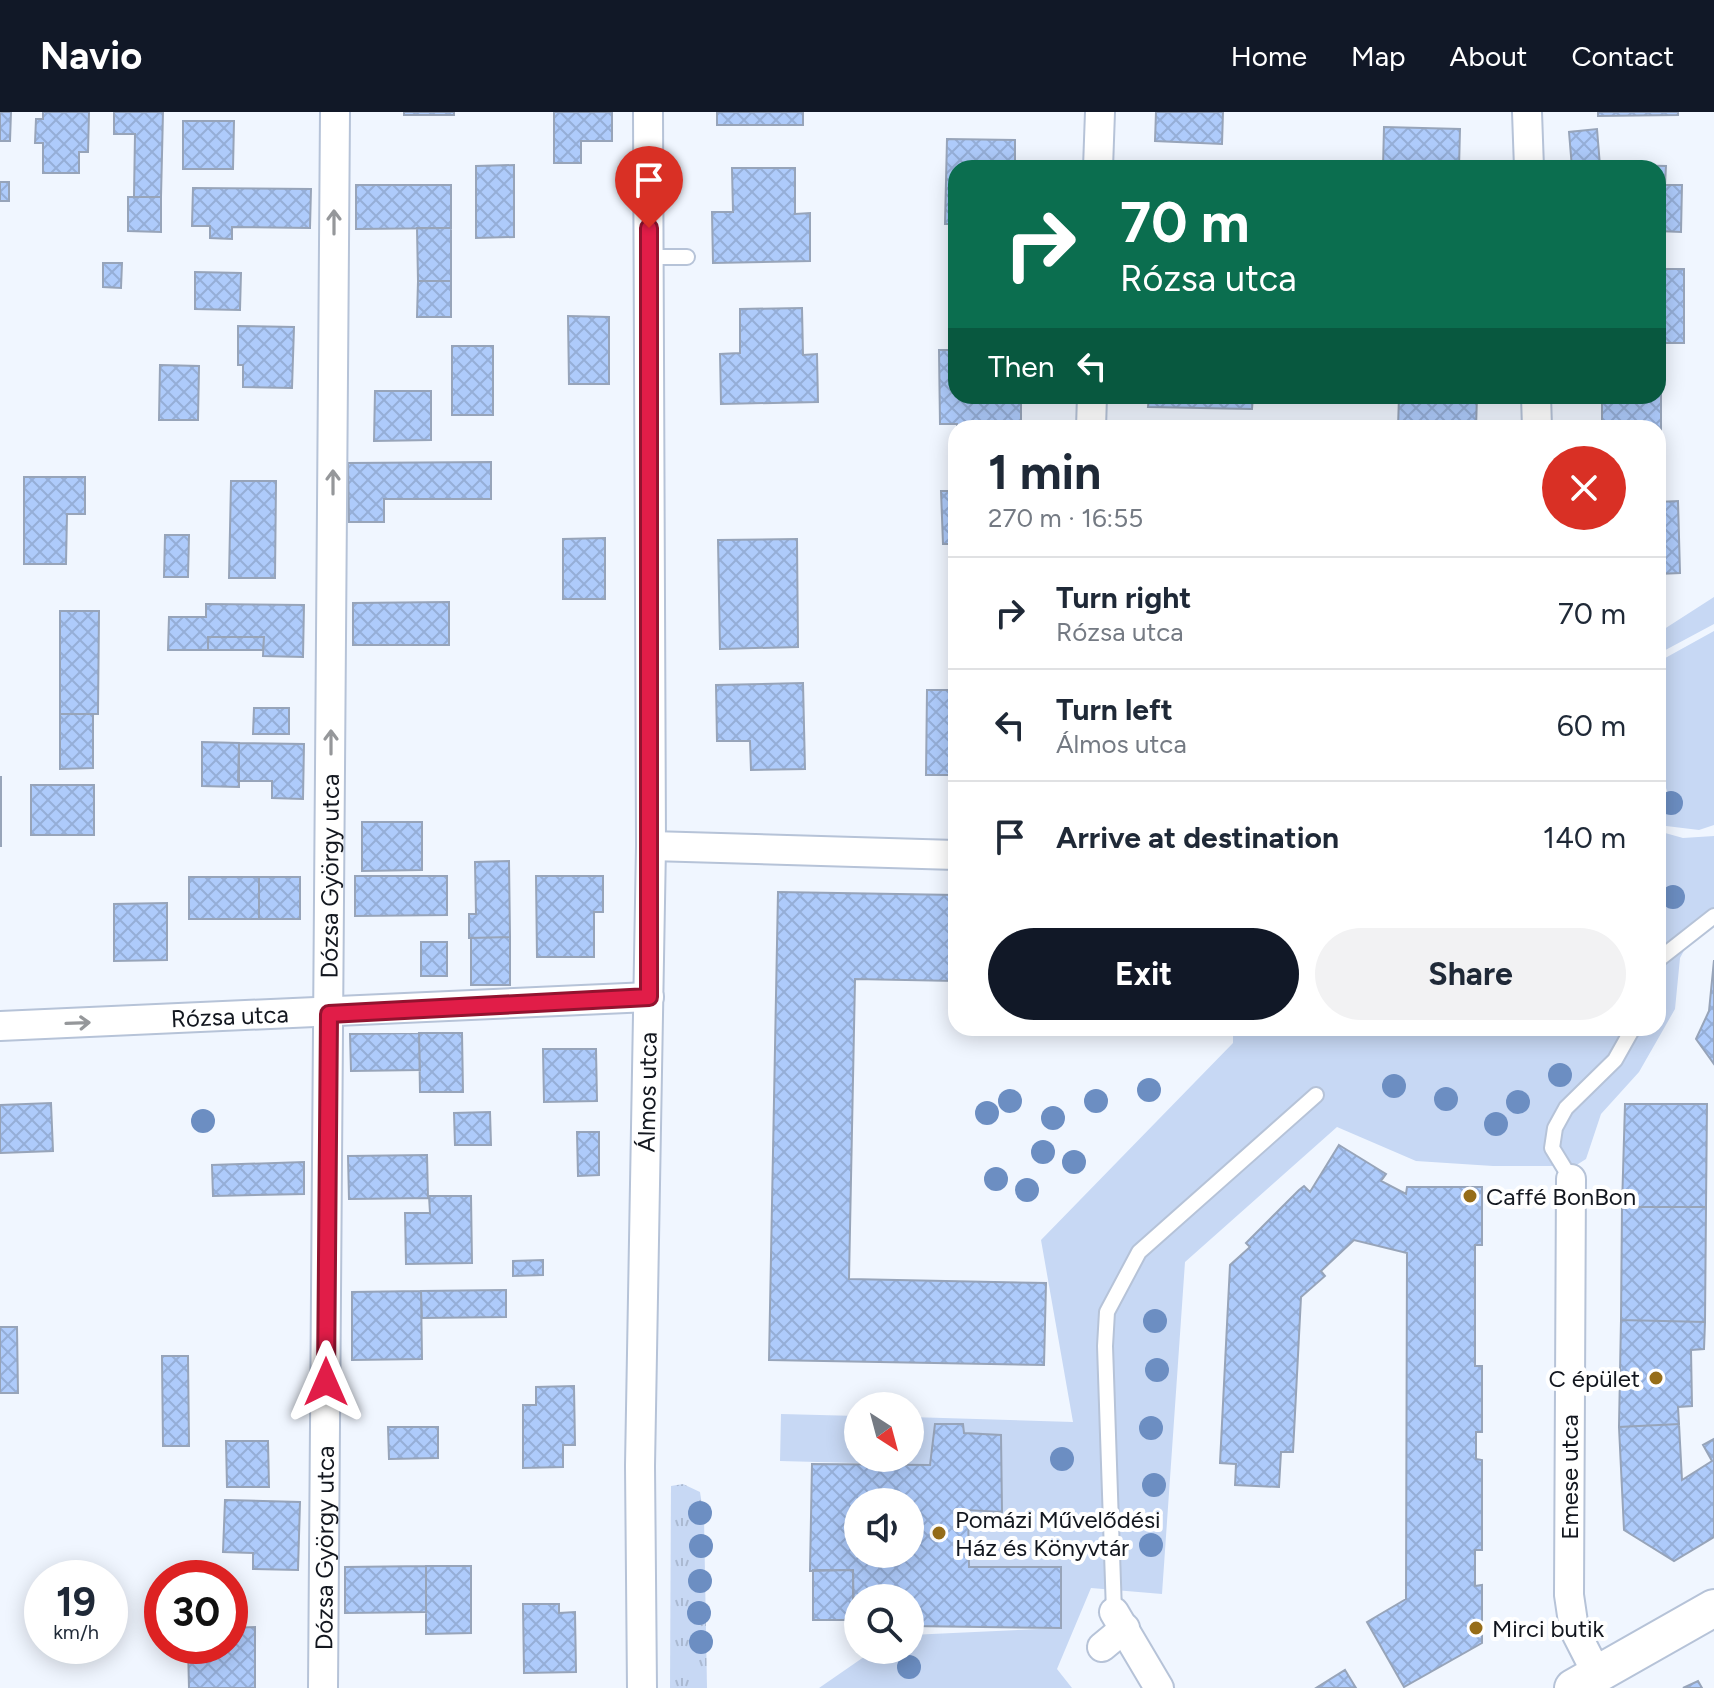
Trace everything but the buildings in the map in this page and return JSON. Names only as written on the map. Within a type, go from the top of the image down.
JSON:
[{"type":"street","name":"Dózsa György utca","points":[[323,1688],[335,112]]},
{"type":"street","name":"Álmos utca","points":[[642,1688],[640,1466],[651,846],[648,112]]},
{"type":"street","points":[[1098,160],[1100,112]]},
{"type":"street","points":[[1527,112],[1529,160]]},
{"type":"street","points":[[651,846],[948,855]]},
{"type":"street","name":"Rózsa utca","points":[[0,1026],[329,1014],[649,997]]},
{"type":"street","name":"Emese utca","points":[[1571,1179],[1569,1595],[1585,1681]]},
{"type":"street","points":[[1585,1681],[1714,1608]]},
{"type":"street","points":[[1102,1647],[1120,1620],[1159,1688]]},
{"type":"lane","points":[[649,257],[687,257]]},
{"type":"lane","points":[[1666,954],[1714,916]]},
{"type":"lane","points":[[1571,1179],[1552,1148],[1555,1128],[1566,1108],[1615,1060],[1628,1036]]},
{"type":"lane","points":[[1120,1620],[1105,1346],[1107,1312],[1139,1252],[1316,1095]]},
{"type":"green space","points":[[1714,597],[1714,624],[1666,650],[1666,628]]},
{"type":"green space","points":[[1714,631],[1714,825],[1699,830],[1666,826],[1666,805],[1671,803],[1666,788],[1666,658]]},
{"type":"green space","points":[[1666,833],[1683,838],[1714,836],[1714,924],[1688,943],[1680,958],[1675,1009],[1666,1025]]},
{"type":"green space","points":[[1233,1036],[1660,1036],[1639,1072],[1601,1114],[1586,1159],[1575,1166],[1493,1166],[1416,1161],[1337,1127],[1185,1262],[1162,1594],[1091,1588],[1057,1669],[1072,1688],[819,1688],[854,1664],[924,1664],[924,1634],[1061,1628],[1061,1567],[969,1567],[968,1510],[1002,1511],[1001,1435],[964,1433],[963,1424],[935,1424],[930,1465],[924,1465],[924,1417],[1073,1422],[1041,1240],[1233,1043]]},
{"type":"green space","points":[[781,1414],[844,1416],[844,1463],[780,1461]]},
{"type":"green space","points":[[683,1484],[700,1492],[704,1518],[707,1688],[670,1688],[671,1486]]},
{"type":"place","name":"Caffé BonBon","points":[[1470,1196]]},
{"type":"place","name":"C épület","points":[[1656,1378]]},
{"type":"place","name":"Pomázi Művelődési Ház és Könyvtár","points":[[939,1533]]},
{"type":"place","name":"Mirci butik","points":[[1476,1628]]},
{"type":"route","points":[[326,1382],[329,1014],[649,997],[649,228]]}]
